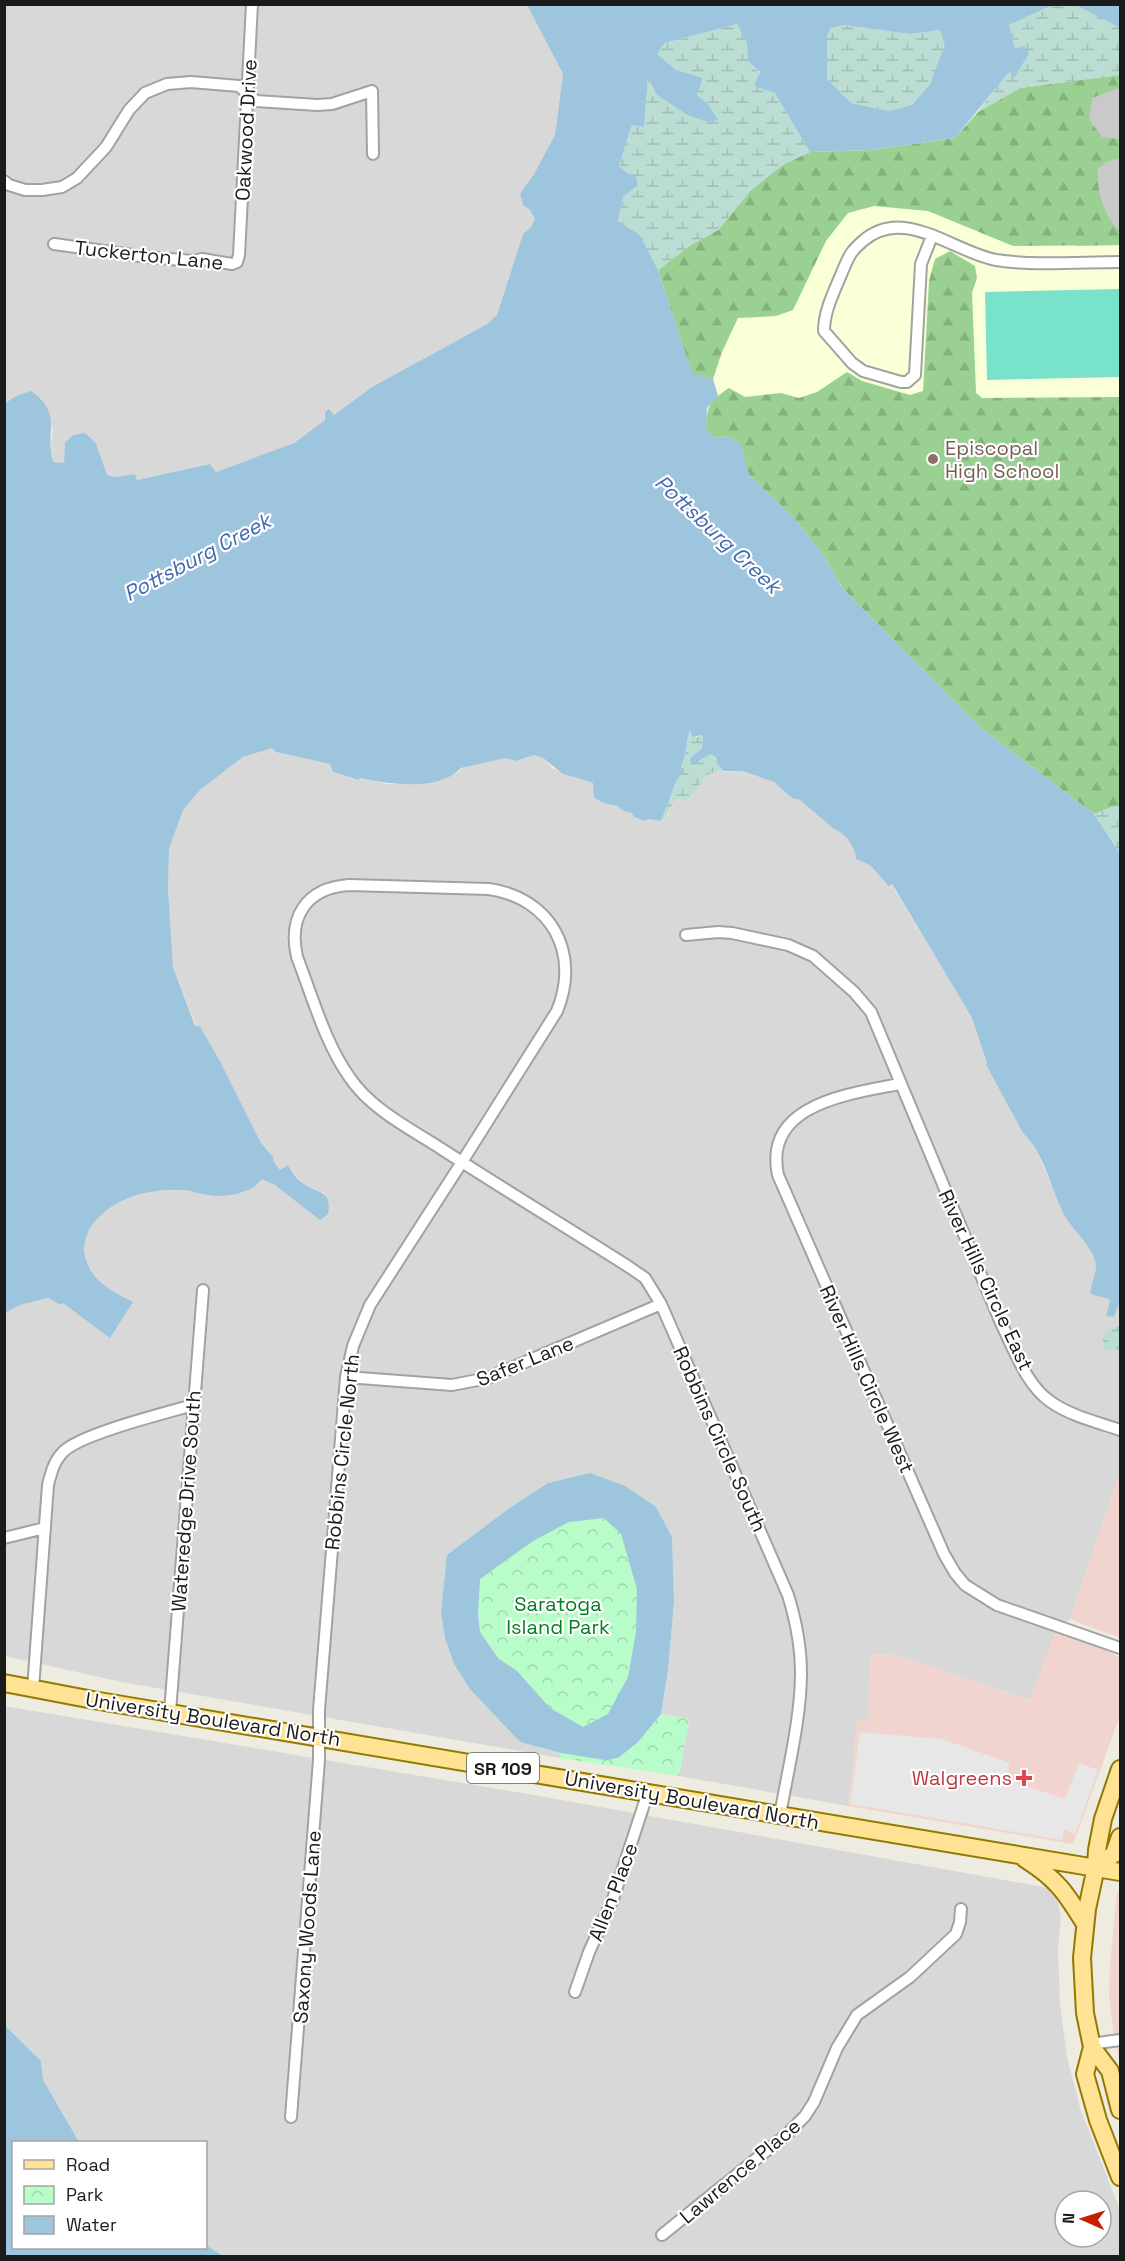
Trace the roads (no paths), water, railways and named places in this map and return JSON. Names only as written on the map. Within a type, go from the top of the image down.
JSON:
[{"type":"main road","name":"University Boulevard North","points":[[4,1683],[1096,1867]]},
{"type":"main road","points":[[1120,1769],[1103,1819],[1085,1924],[1082,1958],[1091,2046],[1085,2074],[1098,2120],[1120,2177]]},
{"type":"main road","points":[[1096,1867],[1114,1854],[1120,1837]]},
{"type":"main road","points":[[1016,1854],[1047,1873],[1065,1892],[1085,1924]]},
{"type":"main road","name":"SR 109","points":[[1096,1867],[1120,1872]]},
{"type":"main road","points":[[1091,2046],[1110,2071],[1120,2110]]},
{"type":"street","name":"Oakwood Drive","points":[[239,255],[252,4]]},
{"type":"street","points":[[4,181],[25,190],[62,187],[77,178],[106,147],[129,110],[145,93],[167,84],[191,82],[238,86],[256,101],[317,105],[332,104],[372,91],[373,154]]},
{"type":"street","points":[[932,236],[921,264],[915,375],[907,382],[901,382],[863,371],[852,363],[824,331],[824,319],[849,253],[873,232],[895,226],[915,230],[932,236],[994,259],[1120,262]]},
{"type":"street","name":"Tuckerton Lane","points":[[54,244],[147,257],[193,261],[202,259],[232,264],[237,262],[239,255]]},
{"type":"street","name":"Robbins Circle South","points":[[560,941],[553,927],[541,913],[522,899],[506,892],[489,889],[333,886],[311,898],[303,907],[294,930],[297,957],[328,1037],[350,1078],[362,1094],[462,1162],[645,1278],[661,1304],[788,1595],[796,1622],[801,1665],[799,1701],[780,1815]]},
{"type":"street","name":"River Hills Circle East","points":[[686,935],[732,933],[788,945],[813,956],[854,992],[871,1012],[899,1084],[1001,1323],[1025,1371],[1049,1401],[1068,1412],[1120,1430]]},
{"type":"street","name":"Robbins Circle North","points":[[319,1736],[319,1710],[345,1377],[352,1346],[370,1305],[556,1011],[566,980],[566,959],[560,941]]},
{"type":"street","name":"River Hills Circle West","points":[[899,1084],[840,1095],[792,1120],[778,1141],[776,1164],[778,1175],[944,1554],[955,1573],[965,1585],[997,1605],[1120,1648]]},
{"type":"street","name":"Wateredge Drive South","points":[[170,1712],[203,1290]]},
{"type":"street","name":"Safer Lane","points":[[345,1377],[452,1385],[468,1384],[488,1378],[661,1304]]},
{"type":"street","points":[[33,1689],[45,1528],[53,1466],[63,1451],[83,1438],[193,1405]]},
{"type":"street","points":[[4,1538],[45,1528]]},
{"type":"street","name":"Saxony Woods Lane","points":[[291,2117],[320,1760],[319,1736]]},
{"type":"street","name":"Allen Place","points":[[575,1992],[613,1899],[648,1792]]},
{"type":"street","name":"Lawrence Place","points":[[662,2235],[786,2135],[805,2116],[814,2102],[837,2048],[857,2014],[909,1977],[956,1934],[961,1909]]},
{"type":"street","points":[[1091,2046],[1120,2040]]},
{"type":"water","name":"Pottsburg Creek","points":[[527,5],[1053,5],[1009,25],[1015,49],[1024,46],[1029,53],[1015,77],[1009,72],[955,138],[872,150],[810,152],[775,93],[754,86],[760,72],[748,61],[747,43],[737,24],[665,43],[657,54],[676,70],[703,78],[697,95],[708,104],[718,120],[707,122],[687,115],[657,95],[648,78],[644,127],[632,125],[619,166],[628,174],[635,174],[638,185],[623,197],[618,221],[640,235],[658,270],[692,373],[713,379],[718,396],[707,408],[706,428],[714,438],[726,436],[741,444],[749,475],[795,519],[825,558],[843,589],[981,728],[1094,814],[1120,854],[1120,1301],[1114,1317],[1106,1316],[1109,1299],[1090,1292],[1096,1267],[1093,1255],[1068,1221],[1038,1153],[1023,1133],[986,1065],[972,1018],[892,884],[889,886],[870,865],[856,859],[846,837],[774,782],[742,771],[724,771],[711,754],[691,765],[690,758],[702,748],[703,736],[693,737],[690,730],[681,765],[682,774],[677,779],[661,821],[648,819],[644,821],[634,817],[632,813],[621,810],[618,806],[606,804],[594,798],[593,783],[563,774],[543,758],[534,755],[516,761],[505,758],[461,768],[452,776],[440,781],[399,784],[359,778],[359,780],[333,772],[330,764],[276,752],[272,748],[243,757],[200,790],[183,810],[169,849],[168,888],[173,967],[195,1026],[200,1026],[221,1063],[261,1143],[280,1170],[288,1165],[301,1182],[326,1196],[329,1206],[328,1214],[320,1220],[275,1185],[262,1179],[246,1191],[230,1195],[215,1196],[171,1190],[133,1196],[123,1200],[99,1217],[89,1230],[84,1243],[86,1260],[96,1278],[133,1302],[110,1338],[63,1303],[61,1305],[48,1298],[20,1305],[5,1313],[5,403],[18,395],[31,391],[41,400],[50,416],[53,462],[64,463],[65,443],[73,435],[85,433],[96,443],[107,475],[115,477],[135,474],[137,480],[210,464],[216,472],[294,443],[325,420],[325,412],[329,409],[334,415],[372,387],[487,324],[497,315],[523,234],[531,227],[535,219],[530,210],[523,205],[520,194],[534,174],[555,135],[563,74]],"holes":[[[844,25],[910,34],[940,30],[945,45],[930,84],[912,105],[889,111],[851,103],[827,79],[827,36],[831,28]]]},
{"type":"water","points":[[1076,5],[1120,5],[1120,28]]},
{"type":"water","points":[[590,1473],[625,1486],[656,1507],[672,1537],[674,1602],[668,1670],[661,1714],[638,1742],[618,1758],[605,1760],[561,1753],[520,1742],[470,1689],[454,1664],[445,1638],[441,1612],[447,1555],[511,1507],[548,1483]],"holes":[[[604,1518],[621,1534],[637,1589],[636,1632],[628,1677],[608,1714],[583,1727],[550,1708],[517,1671],[498,1658],[480,1632],[478,1614],[480,1579],[533,1541],[569,1522]]]},
{"type":"water","points":[[4,2024],[41,2061],[43,2080],[78,2141],[12,2141],[12,2249],[207,2249],[207,2246],[223,2256],[5,2256]]},
{"type":"place","name":"Episcopal High School","points":[[933,459]]},
{"type":"place","name":"Walgreens","points":[[1024,1778]]},
{"type":"park label","name":"Saratoga Island Park","points":[[558,1616]]}]
